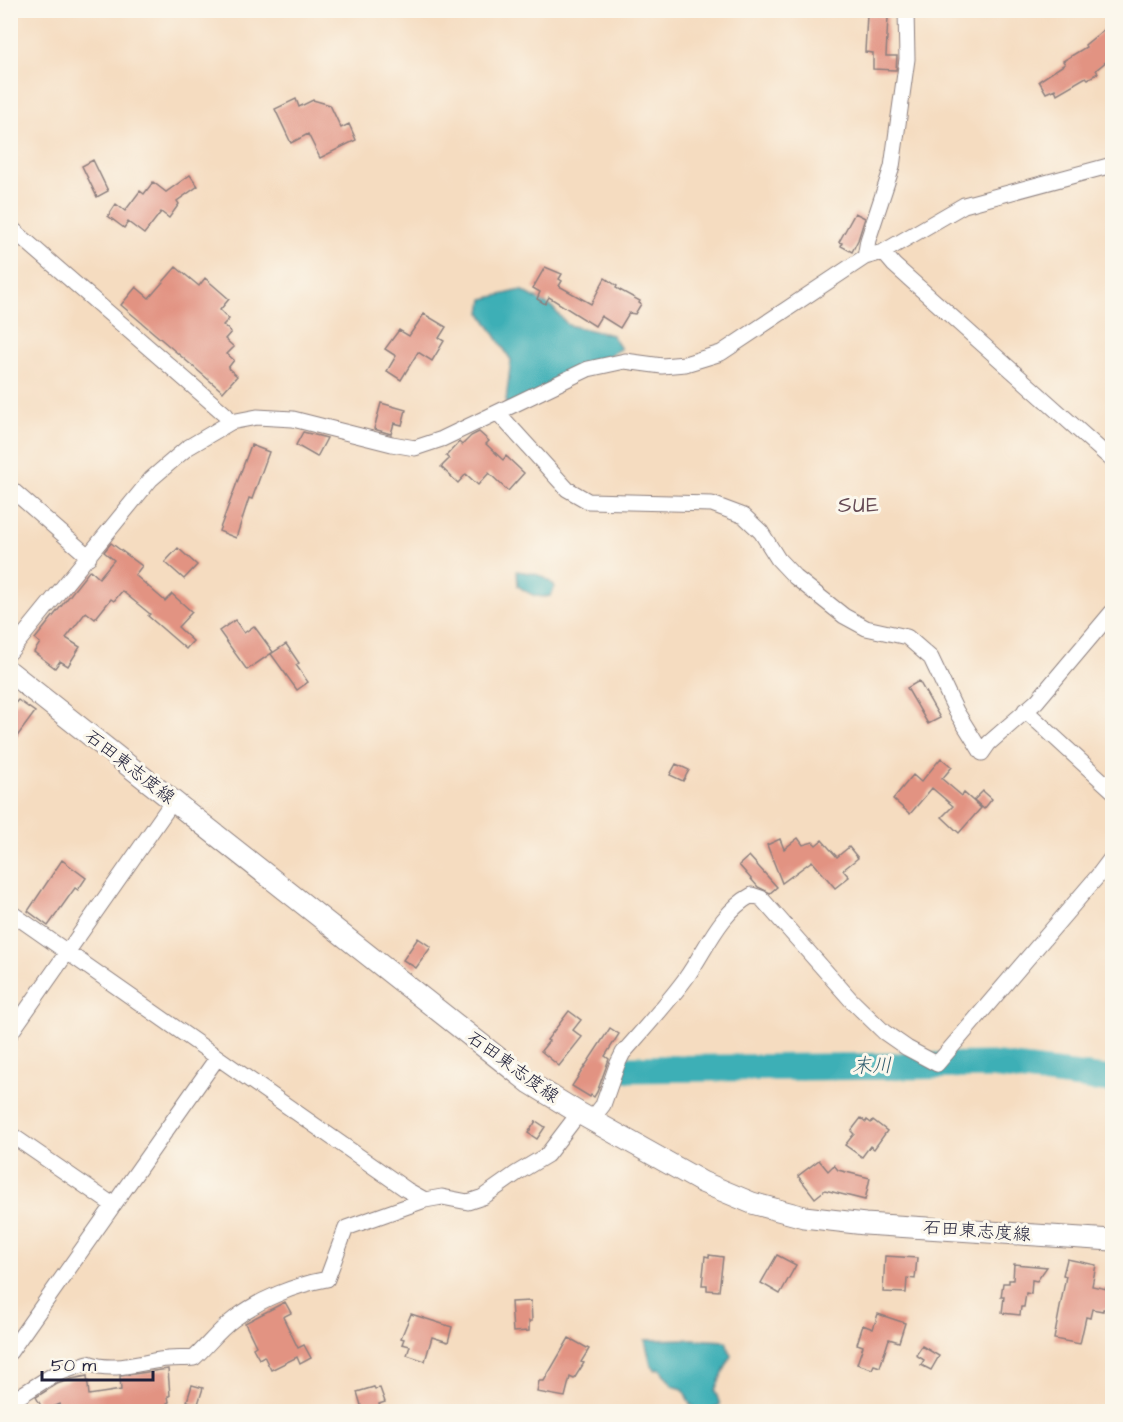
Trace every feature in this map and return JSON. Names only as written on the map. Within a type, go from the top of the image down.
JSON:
[{"type":"main road","name":"石田東志度線","points":[[10,672],[530,1083],[702,1182],[753,1203],[804,1217],[865,1224],[1113,1240]]},
{"type":"street","points":[[865,257],[868,240],[892,167],[907,59],[906,10]]},
{"type":"street","points":[[10,652],[90,557],[151,479],[187,448],[231,422],[257,417],[293,419],[415,448],[442,440],[600,365],[625,361],[662,366],[685,364],[721,353],[865,257],[883,252],[964,205],[1113,165]]},
{"type":"street","points":[[10,227],[226,415],[231,422]]},
{"type":"street","points":[[883,252],[894,265],[1113,460]]},
{"type":"street","points":[[498,413],[567,489],[588,501],[712,504],[744,516],[761,532],[778,559],[795,577],[844,616],[866,628],[907,637],[931,658],[956,711],[982,753],[989,743],[1037,701],[1113,612]]},
{"type":"street","points":[[10,488],[90,557]]},
{"type":"street","points":[[1025,710],[1113,790]]},
{"type":"street","points":[[10,1034],[173,801]]},
{"type":"street","points":[[10,1398],[15,1399],[53,1375],[88,1363],[101,1368],[112,1368],[162,1359],[194,1358],[234,1320],[264,1301],[304,1283],[327,1279],[345,1228],[425,1200],[442,1197],[468,1202],[483,1197],[547,1155],[585,1116],[603,1105],[623,1053],[686,978],[717,928],[744,899],[752,895],[761,898],[851,1000],[884,1032],[907,1048],[937,1064],[1113,857]]},
{"type":"street","points":[[10,912],[407,1190],[425,1200]]},
{"type":"street","points":[[10,1352],[217,1058]]},
{"type":"street","points":[[10,1134],[113,1205]]},
{"type":"water","points":[[521,290],[552,307],[568,325],[612,335],[621,349],[505,409],[511,360],[481,313],[483,299]]},
{"type":"water","points":[[517,571],[547,579],[555,587],[550,596],[533,595],[518,586]]},
{"type":"water","points":[[645,1340],[726,1341],[731,1356],[715,1390],[720,1405],[710,1411],[699,1411],[690,1404],[683,1389],[673,1386],[660,1369],[656,1370],[651,1365]]},
{"type":"building","points":[[867,14],[888,17],[886,56],[897,56],[896,70],[873,69],[873,53],[865,52]]},
{"type":"building","points":[[1107,27],[1113,34],[1113,56],[1096,70],[1098,73],[1088,79],[1086,77],[1057,94],[1055,89],[1046,93],[1039,81],[1065,64],[1063,61],[1086,47],[1085,45]]},
{"type":"building","points":[[296,99],[299,107],[313,100],[330,105],[341,128],[349,124],[356,140],[320,158],[308,134],[291,143],[275,109]]},
{"type":"building","points":[[93,160],[108,191],[97,197],[82,166]]},
{"type":"building","points":[[190,175],[198,186],[177,201],[179,204],[169,218],[161,212],[144,234],[128,222],[124,228],[108,216],[116,204],[125,211],[140,191],[144,194],[153,182],[166,192]]},
{"type":"building","points":[[855,213],[865,218],[852,252],[841,246],[842,243],[839,242]]},
{"type":"building","points":[[176,267],[199,286],[205,278],[229,299],[220,310],[229,319],[223,325],[231,332],[225,339],[234,347],[227,354],[234,360],[228,368],[237,376],[223,392],[121,305],[136,287],[149,298]]},
{"type":"building","points":[[545,267],[562,274],[559,286],[591,304],[605,278],[617,286],[616,288],[640,301],[641,304],[635,314],[629,313],[620,328],[601,316],[595,326],[549,297],[545,304],[537,299],[540,292],[533,288]]},
{"type":"building","points":[[424,314],[446,327],[439,338],[444,341],[432,361],[418,352],[401,380],[387,371],[396,356],[385,349],[399,330],[409,336]]},
{"type":"building","points":[[381,403],[406,410],[402,425],[394,423],[391,434],[374,429]]},
{"type":"building","points":[[303,432],[327,438],[317,457],[296,445]]},
{"type":"building","points":[[479,432],[489,441],[486,444],[503,460],[506,456],[524,473],[508,491],[489,473],[478,485],[466,474],[458,483],[441,467],[449,459],[446,456],[459,442],[462,445]]},
{"type":"building","points":[[251,445],[269,452],[252,499],[249,498],[236,538],[219,531]]},
{"type":"building","points":[[111,543],[142,566],[135,575],[165,601],[172,594],[192,612],[178,627],[193,641],[186,649],[122,591],[114,601],[111,599],[95,619],[86,612],[66,638],[80,647],[68,666],[60,661],[55,668],[34,652],[40,643],[35,639],[90,570],[99,578],[114,560],[104,552]]},
{"type":"building","points":[[178,548],[197,565],[184,579],[165,562]]},
{"type":"building","points":[[235,620],[244,633],[254,626],[273,652],[247,670],[219,631]]},
{"type":"building","points":[[286,644],[299,663],[296,665],[308,682],[297,690],[271,654]]},
{"type":"building","points":[[919,681],[940,718],[928,724],[907,688]]},
{"type":"building","points":[[18,700],[35,712],[10,746],[10,709]]},
{"type":"building","points":[[941,758],[952,767],[942,779],[962,796],[964,793],[981,808],[959,833],[942,817],[953,806],[932,788],[910,814],[893,799],[913,775],[921,782]]},
{"type":"building","points":[[676,764],[689,770],[683,781],[670,775]]},
{"type":"building","points":[[983,791],[992,799],[984,809],[974,800]]},
{"type":"building","points":[[798,838],[803,845],[813,842],[816,845],[822,840],[837,857],[849,847],[858,858],[843,870],[849,877],[835,888],[812,861],[782,883],[767,845],[780,839],[784,849]]},
{"type":"building","points":[[749,856],[777,887],[770,893],[758,887],[739,865]]},
{"type":"building","points":[[62,860],[86,878],[78,890],[75,888],[48,926],[28,911]]},
{"type":"building","points":[[418,938],[431,947],[416,968],[403,960]]},
{"type":"building","points":[[569,1011],[581,1020],[573,1030],[582,1037],[559,1066],[541,1051]]},
{"type":"building","points":[[610,1028],[619,1034],[605,1056],[609,1059],[597,1092],[594,1097],[591,1095],[590,1097],[572,1086]]},
{"type":"building","points":[[861,1118],[871,1123],[873,1120],[887,1131],[874,1149],[870,1146],[862,1157],[845,1145],[854,1134],[851,1131]]},
{"type":"building","points":[[536,1121],[545,1127],[537,1139],[528,1133]]},
{"type":"building","points":[[819,1160],[828,1171],[834,1165],[838,1170],[870,1178],[865,1200],[825,1190],[815,1198],[798,1176]]},
{"type":"building","points":[[709,1255],[723,1257],[719,1291],[707,1290],[707,1285],[702,1285],[705,1256],[709,1257]]},
{"type":"building","points":[[777,1255],[796,1265],[780,1294],[761,1283]]},
{"type":"building","points":[[885,1256],[917,1258],[915,1279],[907,1278],[906,1293],[883,1292]]},
{"type":"building","points":[[1067,1259],[1096,1265],[1092,1286],[1112,1290],[1108,1309],[1103,1309],[1103,1311],[1092,1309],[1090,1318],[1086,1317],[1080,1344],[1054,1339]]},
{"type":"building","points":[[1014,1264],[1047,1267],[1037,1281],[1032,1280],[1031,1294],[1026,1293],[1020,1315],[1002,1313],[1003,1283],[1013,1280]]},
{"type":"building","points":[[531,1301],[532,1321],[529,1321],[529,1331],[513,1332],[511,1302]]},
{"type":"building","points":[[285,1302],[291,1313],[283,1317],[298,1348],[304,1345],[311,1358],[300,1364],[297,1357],[271,1370],[264,1356],[259,1359],[253,1348],[256,1346],[245,1323]]},
{"type":"building","points":[[411,1314],[452,1327],[448,1342],[432,1337],[425,1361],[407,1355],[410,1346],[402,1344],[404,1339],[401,1338]]},
{"type":"building","points":[[878,1314],[905,1323],[899,1342],[889,1339],[880,1367],[874,1365],[872,1369],[857,1364],[863,1346],[857,1344],[863,1325],[873,1329]]},
{"type":"building","points":[[569,1338],[589,1349],[574,1379],[570,1377],[565,1397],[537,1392],[539,1381],[544,1381]]},
{"type":"building","points":[[922,1346],[939,1356],[931,1370],[921,1365],[924,1360],[916,1355]]},
{"type":"building","points":[[168,1369],[170,1396],[168,1396],[169,1402],[167,1403],[168,1410],[62,1412],[60,1404],[44,1411],[36,1397],[57,1384],[87,1376],[89,1395],[121,1390],[120,1376]]},
{"type":"building","points":[[192,1385],[203,1388],[198,1404],[187,1401]]},
{"type":"building","points":[[374,1387],[375,1389],[380,1388],[385,1402],[379,1404],[382,1412],[363,1412],[357,1392]]},
{"type":"waterway","name":"末川","points":[[631,1069],[991,1065],[1112,1080]]},
{"type":"district","name":"SUE","points":[[859,505]]}]
